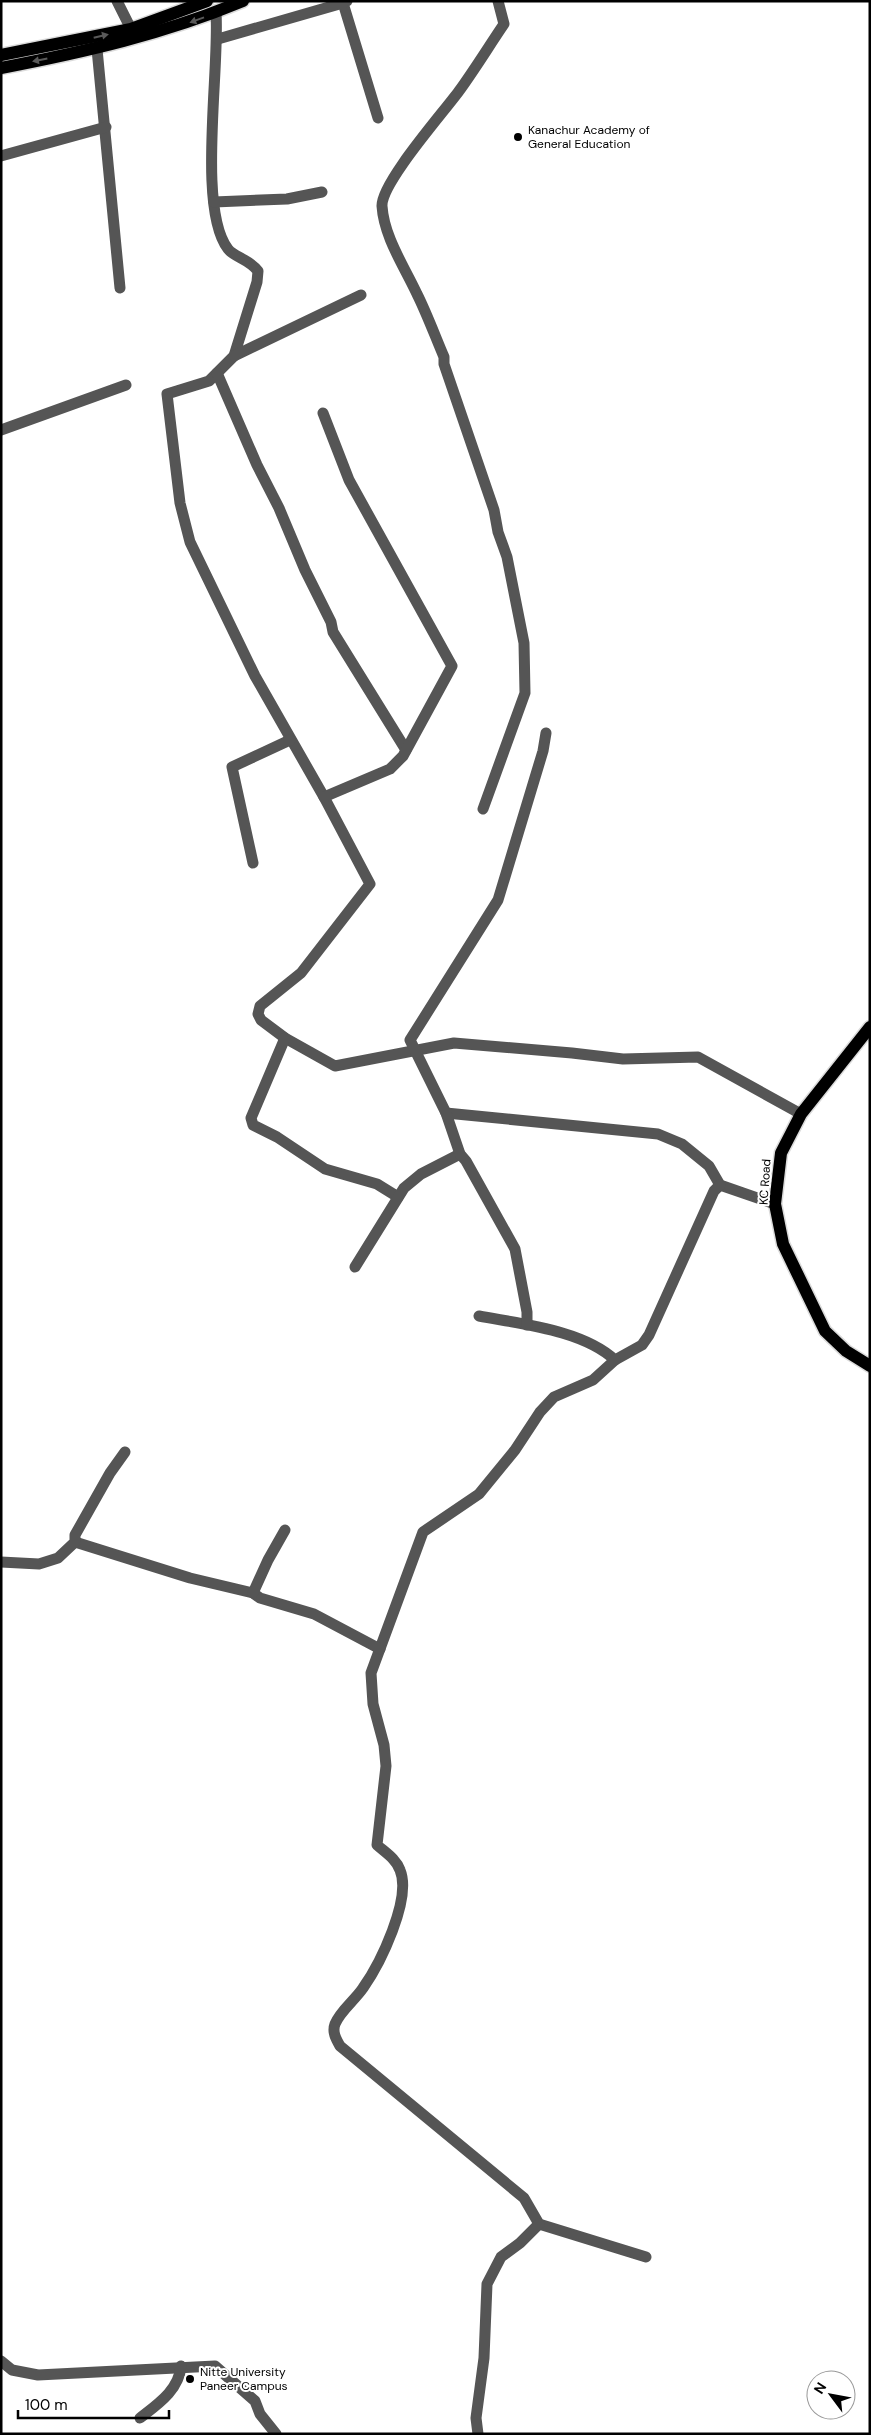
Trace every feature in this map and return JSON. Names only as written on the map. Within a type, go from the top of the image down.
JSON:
[{"type":"main road","points":[[1,68],[97,49],[148,36],[242,1]]},
{"type":"main road","points":[[1,55],[131,28],[200,3]]},
{"type":"main road","name":"KC Road","points":[[870,1027],[801,1114],[781,1153],[775,1204],[783,1244],[825,1331],[846,1351],[870,1366]]},
{"type":"street","points":[[117,1],[131,28]]},
{"type":"street","points":[[483,809],[525,693],[524,643],[507,557],[498,532],[494,510],[444,364],[444,357],[419,296],[389,236],[384,221],[382,204],[383,196],[394,176],[460,90],[504,24],[498,1]]},
{"type":"street","points":[[218,39],[345,2],[378,118]]},
{"type":"street","points":[[216,12],[218,39],[212,171],[214,202],[220,233],[229,250],[251,262],[258,271],[257,282],[234,356]]},
{"type":"street","points":[[97,49],[120,288]]},
{"type":"street","points":[[1,156],[106,127]]},
{"type":"street","points":[[214,202],[286,199],[322,192]]},
{"type":"street","points":[[362,295],[234,356],[209,381],[167,394],[180,503],[194,550],[255,676],[324,797],[370,884],[301,973],[260,1006],[258,1014],[261,1020],[284,1038],[335,1066],[454,1043],[623,1059],[698,1057],[801,1114]]},
{"type":"street","points":[[217,373],[256,465],[279,508],[305,570],[331,622],[333,632],[406,750]]},
{"type":"street","points":[[1,430],[126,385]]},
{"type":"street","points":[[323,413],[349,480],[452,666],[403,756],[390,769],[324,797]]},
{"type":"street","points":[[527,1325],[527,1312],[515,1249],[466,1161],[460,1154],[446,1113],[413,1050],[410,1040],[498,900],[543,751],[546,733]]},
{"type":"street","points":[[253,863],[232,767],[290,740]]},
{"type":"street","points":[[284,1038],[251,1118],[253,1125],[276,1137],[325,1169],[377,1184],[398,1197]]},
{"type":"street","points":[[446,1113],[658,1134],[682,1144],[709,1166],[720,1185],[775,1204]]},
{"type":"street","points":[[355,1266],[404,1188],[420,1174],[460,1154]]},
{"type":"street","points":[[646,2257],[539,2224],[524,2198],[340,2046],[334,2035],[334,2025],[377,1967],[402,1901],[401,1872],[394,1860],[377,1845],[386,1766],[384,1745],[373,1704],[371,1673],[423,1532],[479,1494],[516,1450],[540,1412],[554,1398],[593,1380],[615,1360],[642,1345],[649,1335],[714,1191],[720,1185]]},
{"type":"street","points":[[479,1316],[527,1325],[586,1340],[615,1360]]},
{"type":"street","points":[[1,1562],[39,1564],[58,1558],[75,1542],[75,1535],[110,1473],[125,1452]]},
{"type":"street","points":[[253,1593],[268,1560],[285,1530]]},
{"type":"street","points":[[75,1542],[190,1578],[253,1593],[260,1598],[314,1614],[380,1649]]},
{"type":"street","points":[[478,2434],[476,2418],[484,2358],[487,2284],[501,2257],[520,2243],[539,2224]]},
{"type":"street","points":[[1,2361],[12,2370],[38,2375],[181,2366],[215,2366],[254,2401],[260,2414],[276,2434]]},
{"type":"street","points":[[140,2418],[165,2399],[180,2377],[181,2366]]},
{"type":"place","name":"Kanachur Academy of General Education","points":[[518,137]]},
{"type":"place","name":"Nitte University Paneer Campus","points":[[190,2379]]}]
